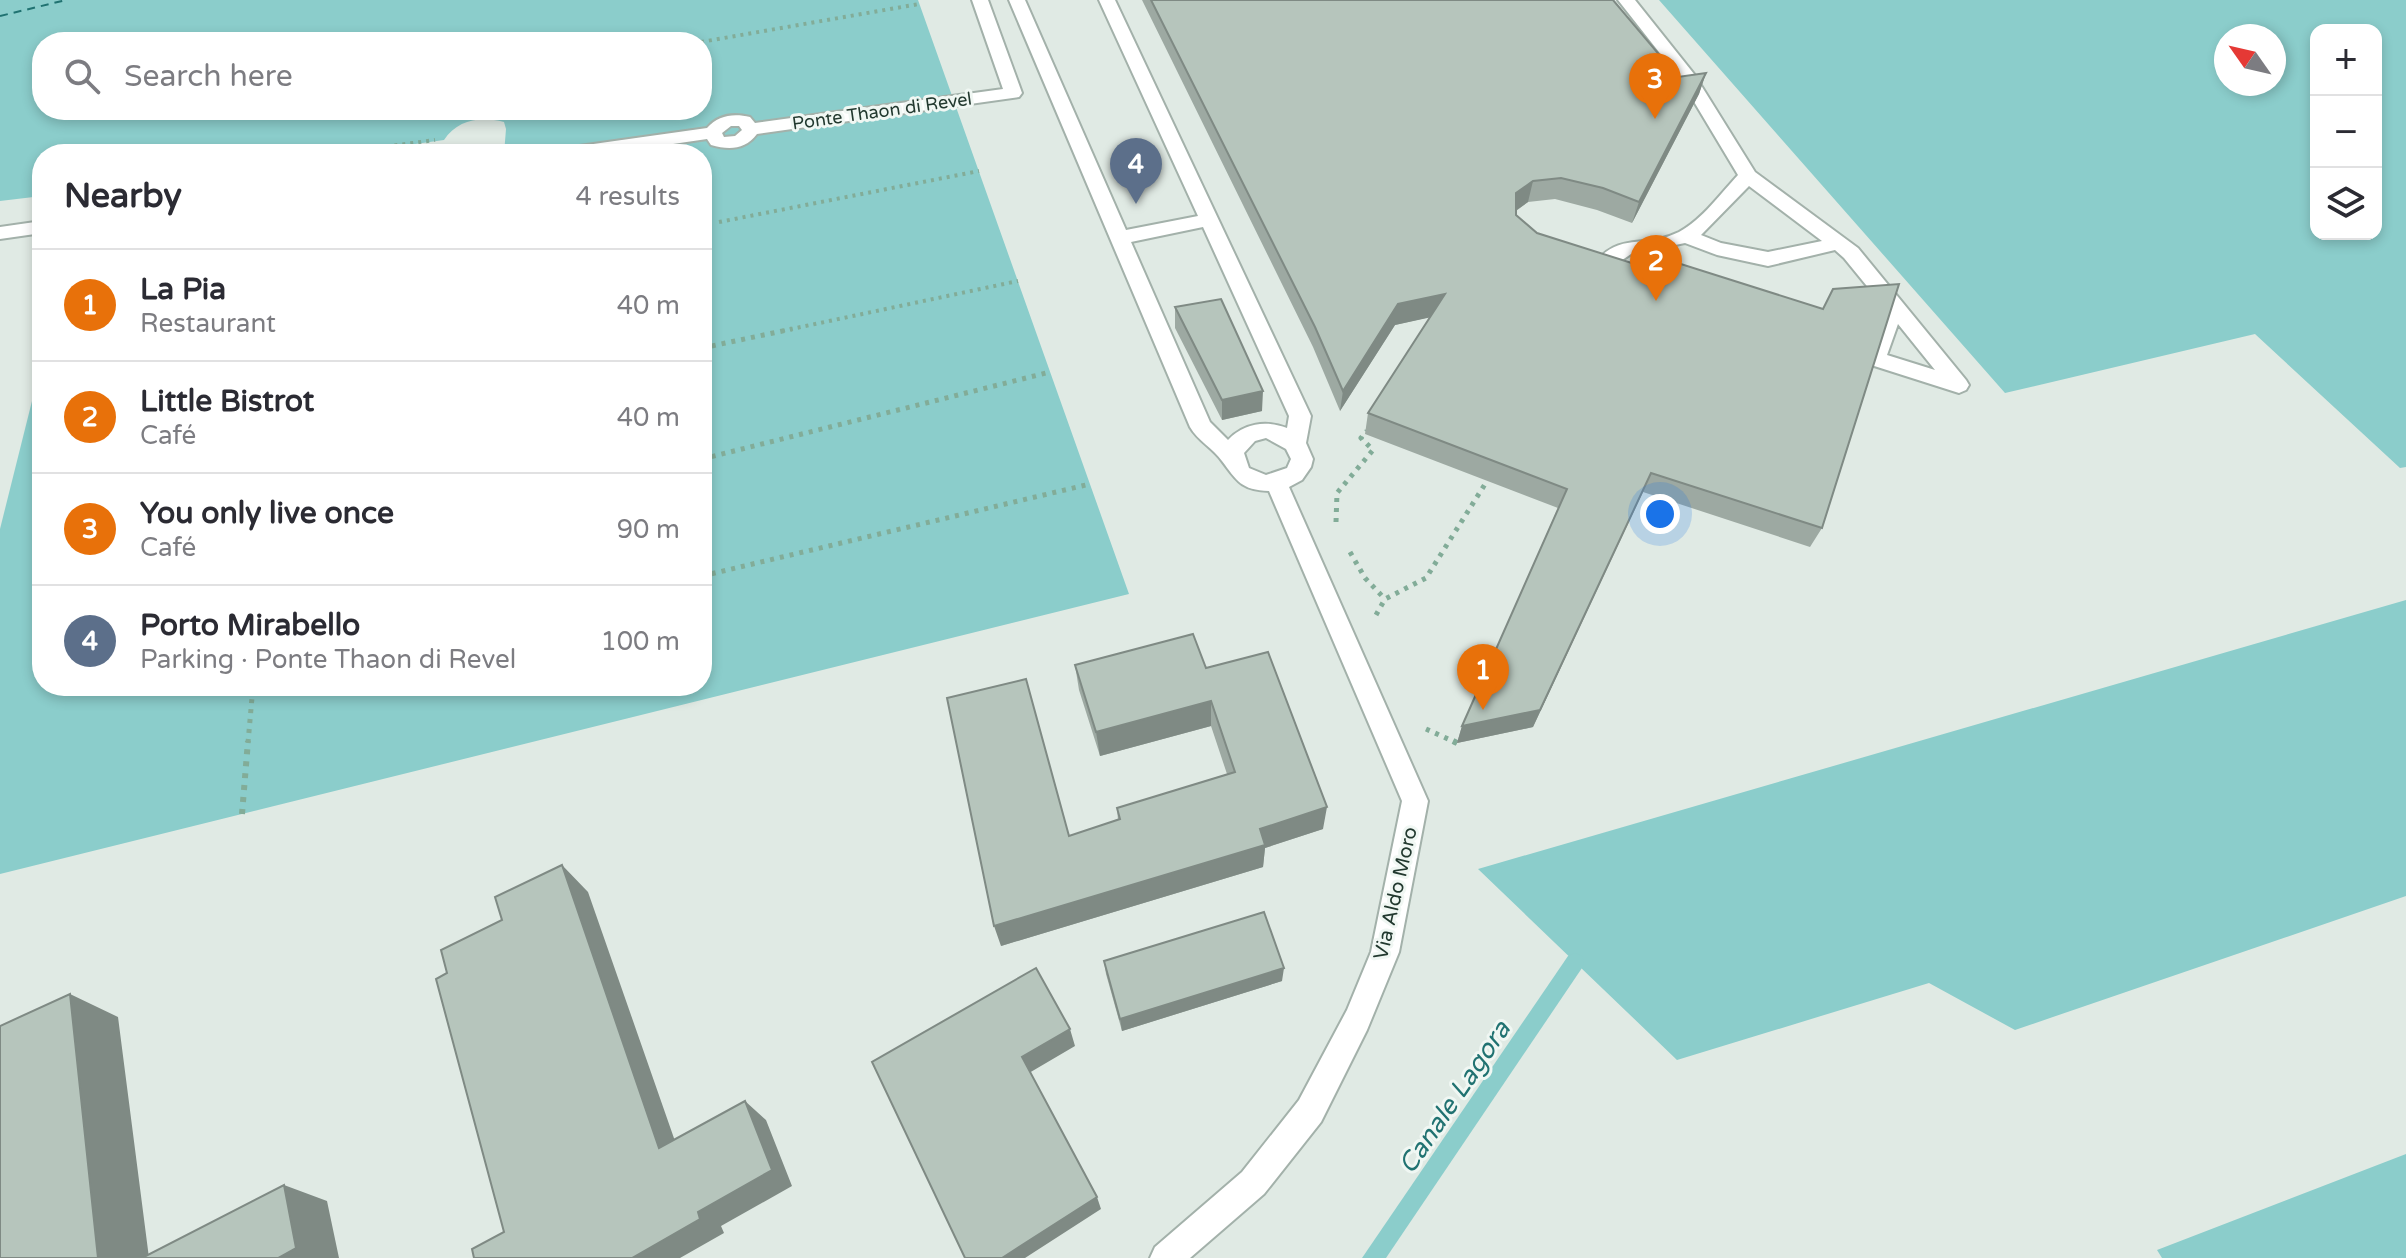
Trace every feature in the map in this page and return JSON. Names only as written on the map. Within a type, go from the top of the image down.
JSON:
[{"type":"street","name":"Ponte Thaon di Revel","points":[[635,144],[713,133],[718,126],[731,121],[744,121],[751,129],[1013,93],[980,0]]},
{"type":"street","points":[[1025,2],[1120,238],[1201,427],[1231,456],[1238,472],[1246,478],[1276,482],[1291,476],[1302,460],[1296,442],[1300,416],[1107,0]]},
{"type":"street","points":[[1626,0],[1688,78],[1748,176],[1839,243],[1895,306]]},
{"type":"street","points":[[1596,275],[1603,263],[1623,248],[1686,236],[1748,176]]},
{"type":"street","points":[[1120,238],[1209,220]]},
{"type":"street","points":[[0,233],[32,228]]},
{"type":"street","points":[[1686,236],[1717,249],[1768,259],[1839,243]]},
{"type":"street","points":[[1231,456],[1238,441],[1255,431],[1277,431],[1296,442]]},
{"type":"street","name":"Via Aldo Moro","points":[[1166,1258],[1253,1183],[1310,1111],[1357,1020],[1385,952],[1415,801],[1276,482]]},
{"type":"path","points":[[712,40],[919,4]]},
{"type":"path","points":[[405,144],[435,140]]},
{"type":"path","points":[[719,222],[979,171]]},
{"type":"path","points":[[712,346],[1018,281]]},
{"type":"path","points":[[712,456],[1050,372]]},
{"type":"path","points":[[1336,525],[1337,493],[1373,450],[1361,438],[1372,423]]},
{"type":"path","points":[[1373,622],[1385,599],[1426,578],[1487,481]]},
{"type":"path","points":[[712,574],[1090,484]]},
{"type":"path","points":[[1343,538],[1365,578],[1385,599]]},
{"type":"path","points":[[242,814],[252,696]]},
{"type":"path","points":[[1415,724],[1457,743]]},
{"type":"water","points":[[0,0],[918,0],[1129,594],[0,874],[0,529],[32,401],[32,696],[712,696],[712,144],[505,144],[504,122],[493,120],[712,120],[712,32],[32,32],[32,120],[479,120],[456,127],[444,140],[415,144],[32,144],[32,197],[0,201]]},
{"type":"water","points":[[1659,0],[2406,0],[2406,467],[2400,468],[2255,334],[2005,393]]},
{"type":"water","points":[[2406,600],[2406,896],[2015,1030],[1929,983],[1677,1060],[1478,869]]},
{"type":"water","points":[[2406,1154],[2406,1258],[2162,1258],[2157,1250]]},
{"type":"building","points":[[1151,0],[1613,0],[1678,77],[1706,73],[1639,202],[1603,188],[1561,178],[1533,181],[1516,193],[1516,215],[1537,233],[1638,265],[1646,253],[1823,309],[1833,289],[1899,284],[1822,528],[1651,473],[1540,710],[1462,726],[1567,489],[1368,413],[1445,294],[1398,304],[1343,391],[1315,327]]},
{"type":"building","points":[[1221,299],[1263,391],[1222,400],[1175,307]]},
{"type":"building","points":[[1193,634],[1206,668],[1268,652],[1327,807],[1260,829],[1265,845],[994,926],[947,698],[1026,679],[1069,836],[1120,819],[1117,808],[1235,772],[1211,701],[1096,732],[1075,665]]},
{"type":"building","points":[[562,865],[659,1148],[745,1101],[772,1170],[698,1212],[700,1219],[632,1258],[474,1258],[472,1249],[504,1232],[436,979],[447,973],[441,950],[502,920],[495,897]]},
{"type":"building","points":[[1264,912],[1284,968],[1120,1019],[1104,961]]},
{"type":"building","points":[[1036,968],[1070,1029],[1022,1057],[1097,1197],[1002,1258],[965,1258],[872,1062]]},
{"type":"building","points":[[70,994],[98,1258],[0,1258],[0,1026]]},
{"type":"building","points":[[284,1185],[296,1248],[278,1258],[142,1258]]},
{"type":"waterway","name":"Canale Lagora","points":[[1373,1258],[1575,962]]},
{"type":"ferry route","points":[[0,16],[66,0]]},
{"type":"place","name":"You only live once","points":[[1655,119]]},
{"type":"place","name":"Porto Mirabello","points":[[1136,204]]},
{"type":"place","name":"Little Bistrot","points":[[1656,301]]},
{"type":"place","name":"La Pia","points":[[1483,710]]}]
